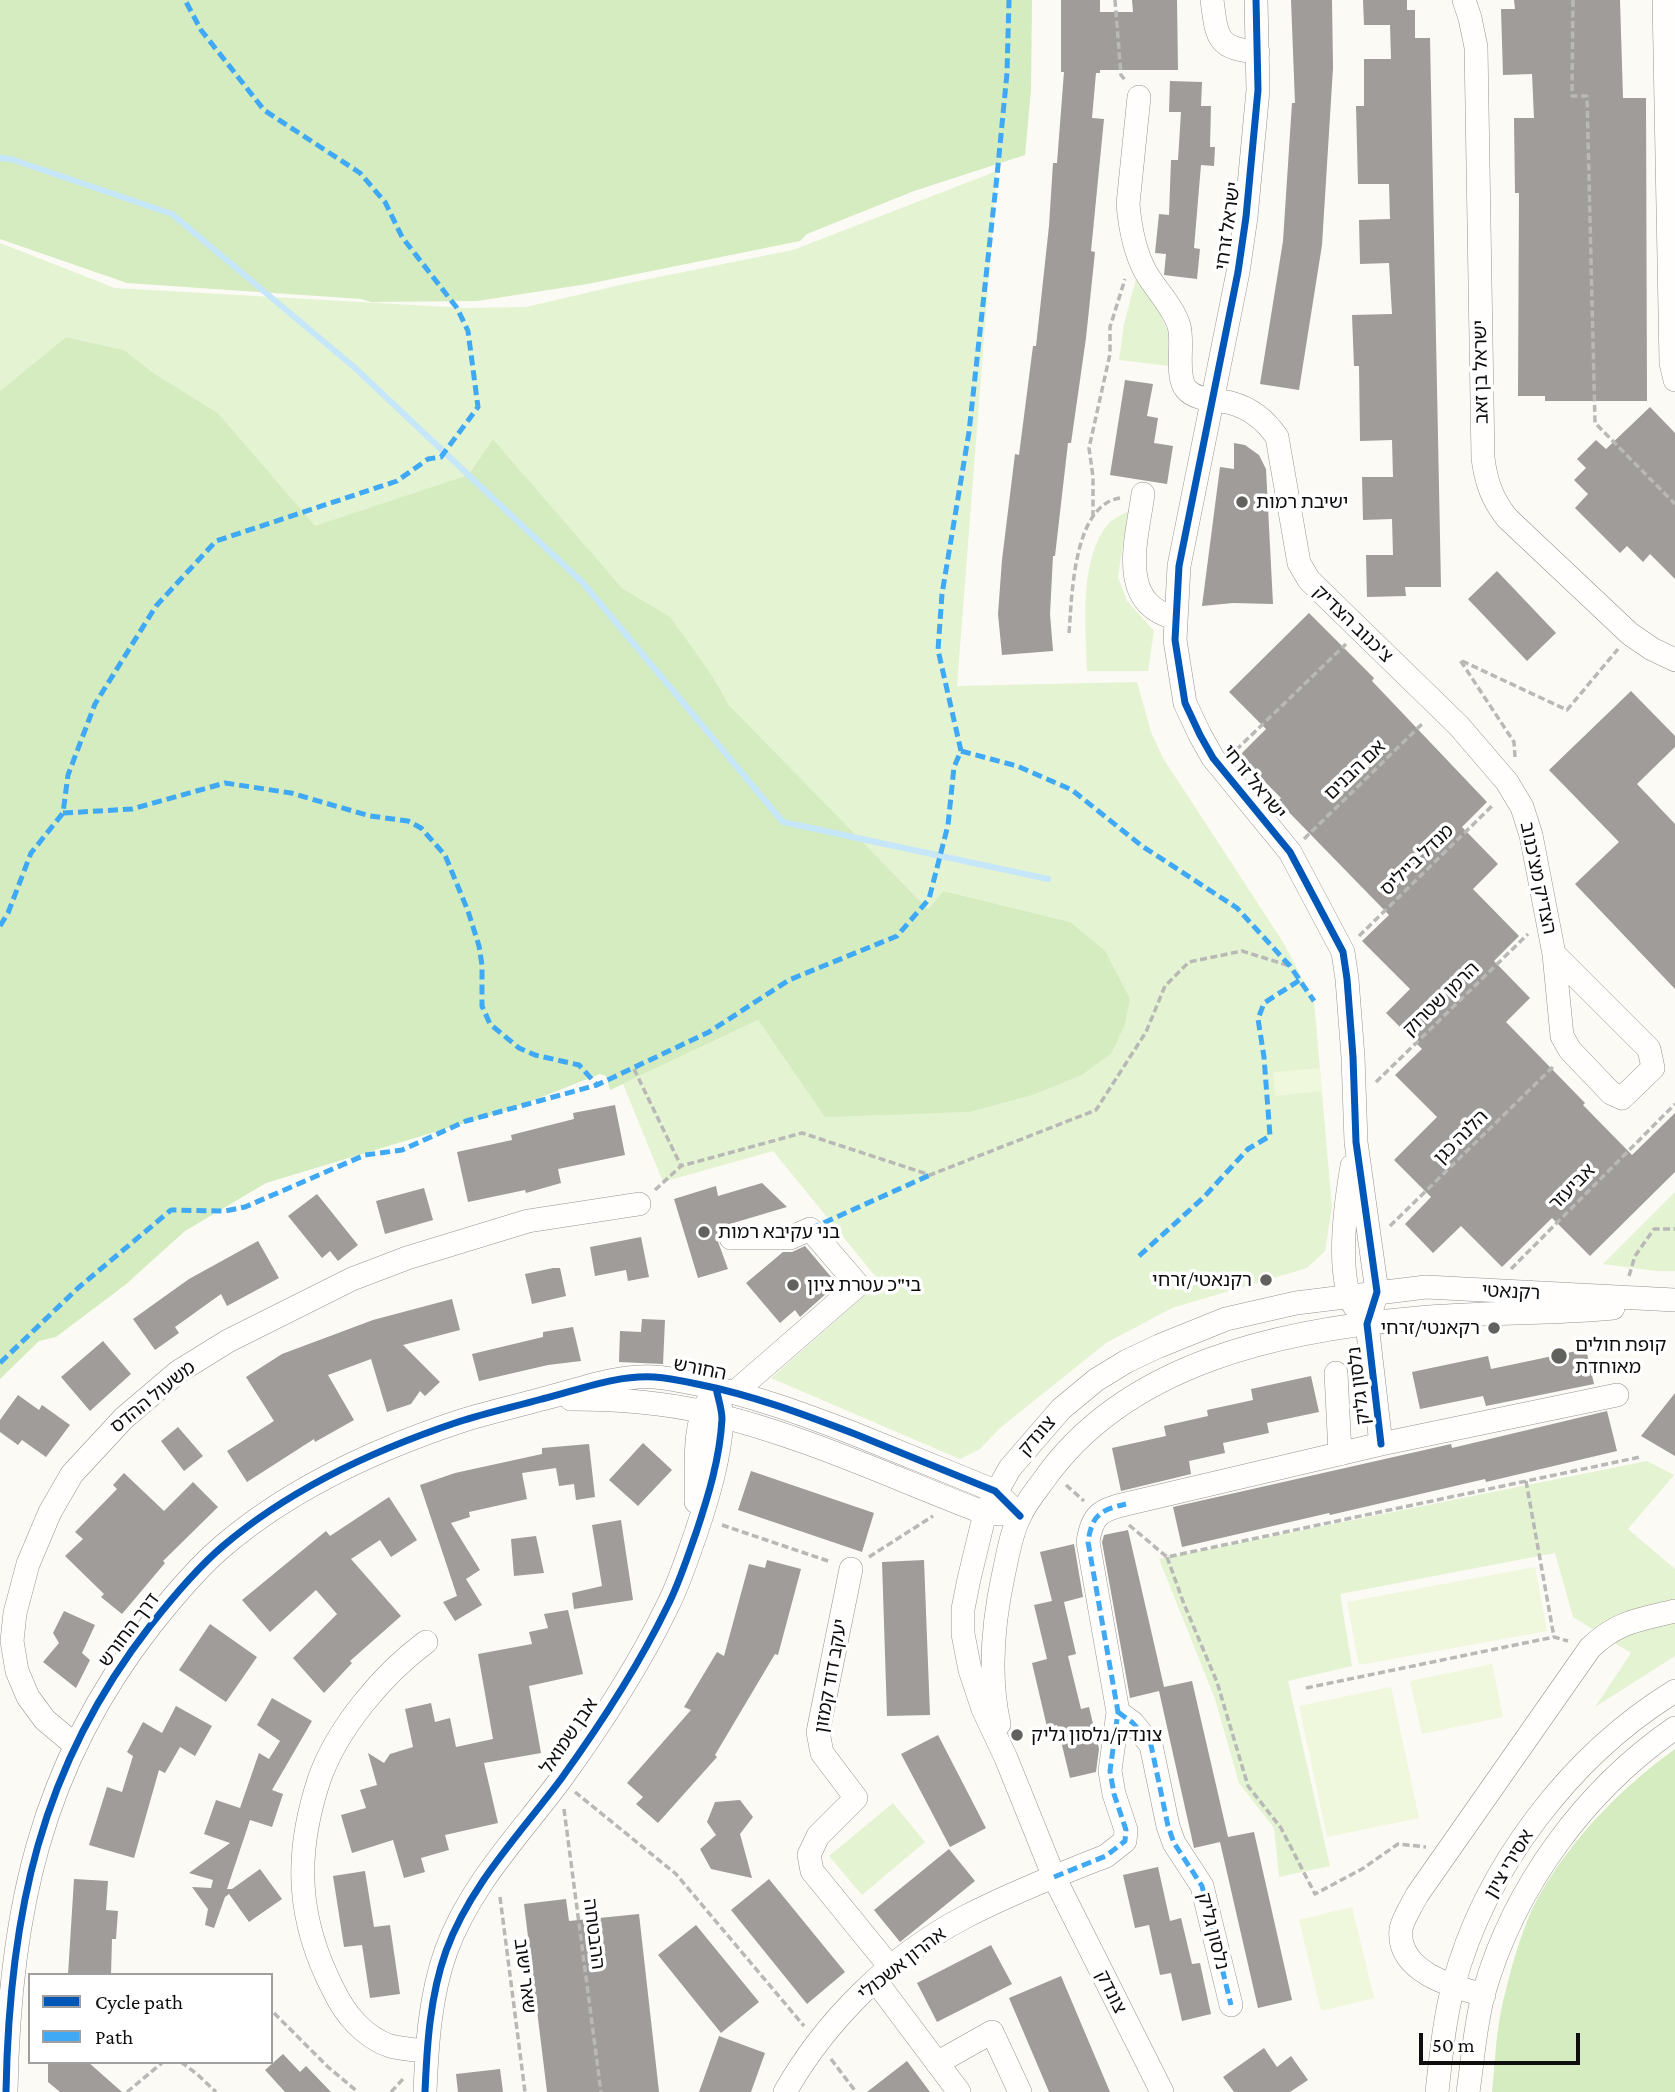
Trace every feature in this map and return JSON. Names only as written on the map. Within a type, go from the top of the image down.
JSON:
[{"type":"street","points":[[1212,0],[1216,30],[1224,44],[1241,51],[1258,52]]},
{"type":"street","name":"ישראל זרחי","points":[[1256,0],[1258,90],[1246,216],[1238,272],[1179,566],[1175,618],[1178,667],[1185,703],[1200,735],[1219,766],[1290,852],[1343,952],[1351,1024],[1356,1142],[1377,1292],[1367,1324]]},
{"type":"street","name":"ישראל בן זאב","points":[[1464,0],[1476,47],[1482,444],[1486,482],[1496,504],[1507,518],[1630,634],[1675,660]]},
{"type":"street","points":[[1664,0],[1673,371]]},
{"type":"street","name":"צ'כנוב הצדיק","points":[[1139,97],[1128,204],[1135,245],[1145,270],[1178,325],[1181,378],[1186,389],[1195,396],[1232,403],[1250,411],[1268,424],[1277,437],[1299,563],[1309,580],[1439,707]]},
{"type":"street","points":[[1143,494],[1134,562],[1136,584],[1147,605],[1162,615],[1175,618]]},
{"type":"street","name":"הצדיק מצ'כנוב","points":[[1439,707],[1509,785],[1522,807],[1531,835],[1555,954],[1562,1036],[1570,1050]]},
{"type":"street","points":[[1555,954],[1649,1049],[1653,1068],[1622,1098],[1611,1093],[1570,1050]]},
{"type":"street","name":"ישראל זרחי","points":[[1356,1142],[1345,1223],[1344,1257],[1348,1296],[1367,1324]]},
{"type":"street","name":"משעול ההדס","points":[[75,1745],[45,1720],[28,1697],[17,1671],[12,1641],[15,1613],[28,1563],[50,1512],[72,1474],[96,1445],[124,1418],[178,1372],[228,1341],[352,1279],[407,1258],[528,1221],[639,1204]]},
{"type":"street","name":"אבן שמואל","points":[[692,1544],[712,1414],[726,1390],[858,1285],[810,1229],[790,1238],[731,1238]]},
{"type":"street","name":"רקנאטי","points":[[1348,1296],[1426,1287],[1675,1301]]},
{"type":"street","name":"צונדק","points":[[1157,2085],[1054,1877],[1006,1758],[983,1709],[970,1670],[963,1634],[963,1609],[985,1513],[995,1491],[1032,1440],[1061,1409],[1096,1380],[1128,1361],[1226,1320],[1296,1303],[1348,1296]]},
{"type":"street","name":"רקנאטי","points":[[1367,1324],[1420,1317],[1580,1311],[1675,1301]]},
{"type":"street","name":"צונדק","points":[[1006,1758],[993,1676],[994,1625],[1009,1549],[1020,1516],[1050,1470],[1084,1433],[1115,1407],[1172,1376],[1236,1351],[1302,1334],[1367,1324]]},
{"type":"street","name":"נלסון גליק","points":[[1367,1324],[1381,1444]]},
{"type":"street","points":[[1336,1373],[1340,1454]]},
{"type":"street","name":"החורש","points":[[284,1500],[328,1475],[435,1430],[489,1411],[610,1380],[659,1377],[726,1390],[794,1410],[995,1491],[1020,1516]]},
{"type":"street","name":"נלסון גליק","points":[[1111,1509],[1381,1444],[1617,1395]]},
{"type":"street","name":"החורש","points":[[543,1399],[633,1401],[712,1414],[825,1450],[985,1513],[1020,1516]]},
{"type":"street","name":"אבן שמואל","points":[[425,2092],[427,2051],[435,1993],[446,1951],[462,1917],[496,1863],[560,1780],[646,1647],[668,1606],[701,1518],[712,1478],[712,1414]]},
{"type":"street","name":"דרך החורש","points":[[6,2092],[7,2027],[15,1956],[28,1880],[46,1814],[75,1745],[101,1696],[128,1655],[170,1601],[221,1547],[284,1500]]},
{"type":"street","points":[[1054,1877],[1106,1857],[1125,1840],[1126,1830],[1114,1794],[1110,1771],[1118,1712],[1088,1542],[1091,1526],[1111,1509]]},
{"type":"street","name":"יעקב דוד קמזון","points":[[850,1569],[818,1732],[822,1753],[856,1798],[818,1836],[809,1855],[812,1871],[883,1974]]},
{"type":"street","points":[[1483,1995],[1432,1978],[1415,1965],[1404,1947],[1401,1929],[1417,1895],[1590,1648],[1605,1633],[1621,1624],[1675,1611]]},
{"type":"street","points":[[426,1642],[403,1659],[377,1685],[337,1745],[320,1778],[309,1818],[303,1860],[303,1904],[312,1942],[323,1971],[340,2003],[355,2023],[388,2045],[427,2051]]},
{"type":"street","name":"אסירי ציון","points":[[1437,2092],[1453,1987],[1477,1920],[1504,1869],[1527,1831],[1572,1776],[1599,1748],[1655,1703],[1675,1691]]},
{"type":"street","name":"נלסון גליק","points":[[1118,1712],[1133,1723],[1151,1745],[1168,1826],[1174,1843],[1202,1886],[1231,2005]]},
{"type":"street","name":"אסירי ציון","points":[[1468,2092],[1483,1995],[1506,1934],[1553,1849],[1620,1771],[1675,1728]]},
{"type":"street","name":"אהרון אשכולי","points":[[785,2092],[818,2042],[883,1974],[930,1938],[964,1918],[1054,1877]]},
{"type":"street","points":[[883,1974],[937,2063],[959,2092]]},
{"type":"street","points":[[937,2063],[992,2032],[1020,2092]]},
{"type":"path","points":[[1115,0],[1121,75],[1139,97]]},
{"type":"path","points":[[1573,0],[1572,96],[1587,96],[1595,423],[1675,504]]},
{"type":"path","points":[[1093,517],[1090,448],[1110,354],[1110,327],[1121,299],[1125,278]]},
{"type":"path","points":[[1069,633],[1080,543],[1093,517],[1109,499],[1143,494]]},
{"type":"path","points":[[1219,766],[1360,631]]},
{"type":"path","points":[[1509,785],[1516,764],[1514,742],[1460,660],[1567,710],[1630,634]]},
{"type":"path","points":[[639,1204],[681,1167],[802,1133],[930,1175],[1096,1110],[1146,1032],[1166,986],[1189,962],[1242,951],[1290,966]]},
{"type":"path","points":[[634,1069],[681,1167]]},
{"type":"path","points":[[1623,1297],[1635,1256],[1654,1229],[1674,1227]]},
{"type":"path","points":[[1167,1558],[1640,1457]]},
{"type":"path","points":[[1050,1470],[1111,1509],[1167,1558],[1217,1682],[1248,1786],[1281,1828],[1315,1894],[1362,1869],[1398,1844],[1448,1850]]},
{"type":"path","points":[[1525,1481],[1554,1637]]},
{"type":"path","points":[[701,1518],[850,1569],[955,1501]]},
{"type":"path","points":[[1306,1688],[1554,1637],[1590,1648]]},
{"type":"path","points":[[560,1780],[676,1874],[818,2042],[856,2092]]},
{"type":"path","points":[[274,2013],[328,2067],[358,2092]]},
{"type":"path","points":[[127,2092],[161,2064]]},
{"type":"path","points":[[184,2064],[216,2092]]},
{"type":"green space","points":[[0,0],[1032,0],[1031,90],[1025,155],[914,191],[807,234],[800,241],[587,284],[477,301],[372,302],[361,299],[127,283],[0,239]]},
{"type":"green space","points":[[997,171],[957,686],[1137,682],[1151,732],[1163,758],[1283,942],[1314,1001],[1332,1207],[1325,1251],[1307,1268],[1172,1308],[1106,1343],[1000,1428],[980,1449],[960,1459],[771,1378],[880,1282],[773,1151],[663,1182],[623,1084],[758,1020],[825,1116],[972,1112],[1033,1095],[1082,1075],[1111,1054],[1069,922],[945,891],[928,909],[729,705],[711,674],[623,589],[493,439],[468,475],[315,527],[218,413],[155,374],[124,350],[66,337],[0,391],[0,243],[115,288],[466,308],[526,307],[793,250]]},
{"type":"green space","points":[[1136,279],[1160,313],[1168,333],[1169,366],[1119,360],[1124,324]]},
{"type":"green space","points":[[66,337],[124,350],[155,374],[218,413],[315,526],[468,475],[493,439],[623,589],[670,617],[711,674],[729,705],[928,909],[944,891],[1070,922],[1105,951],[1130,999],[1125,1024],[1111,1054],[1082,1075],[1033,1095],[971,1112],[825,1117],[758,1020],[610,1090],[606,1076],[600,1074],[511,1109],[266,1183],[185,1231],[125,1285],[56,1337],[39,1341],[0,1379],[0,391]]},
{"type":"green space","points":[[1128,511],[1118,577],[1127,601],[1154,631],[1148,671],[1087,671],[1085,614],[1092,555],[1109,523]]},
{"type":"green space","points":[[1320,1068],[1322,1091],[1275,1096],[1273,1072]]},
{"type":"green space","points":[[1675,1192],[1675,1271],[1603,1264]]},
{"type":"green space","points":[[1647,1461],[1674,1475],[1628,1529],[1675,1569],[1675,1656],[1595,1707],[1631,1653],[1573,1617],[1555,1553],[1340,1594],[1352,1666],[1288,1681],[1330,1866],[1279,1877],[1274,1828],[1239,1783],[1215,1699],[1159,1559]]},
{"type":"green space","points":[[1535,1567],[1547,1631],[1359,1665],[1347,1602]]},
{"type":"green space","points":[[1492,1664],[1503,1717],[1422,1734],[1410,1681]]},
{"type":"green space","points":[[1391,1687],[1419,1818],[1327,1837],[1299,1706]]},
{"type":"green space","points":[[1675,1749],[1675,2092],[1492,2092],[1503,2002],[1522,1934],[1539,1896],[1567,1854],[1600,1815],[1636,1780]]},
{"type":"green space","points":[[893,1803],[925,1842],[862,1895],[829,1856]]},
{"type":"green space","points":[[1352,1907],[1374,1998],[1321,2011],[1299,1920]]},
{"type":"building","points":[[1061,0],[1100,0],[1100,12],[1133,12],[1132,0],[1177,0],[1178,70],[1100,70],[1100,73],[1096,73],[1092,118],[1104,119],[1091,251],[1095,252],[1086,338],[1053,556],[1050,614],[1053,651],[1002,655],[998,614],[1002,560],[1015,454],[1019,455],[1033,346],[1036,346],[1053,163],[1057,163],[1064,72],[1061,72]]},
{"type":"building","points":[[1291,0],[1332,0],[1333,68],[1322,245],[1299,390],[1260,384],[1283,241],[1292,103],[1295,103]]},
{"type":"building","points":[[1363,0],[1407,0],[1407,10],[1415,10],[1415,38],[1430,38],[1441,587],[1405,587],[1406,596],[1367,597],[1366,555],[1393,555],[1392,519],[1363,520],[1362,477],[1393,477],[1392,440],[1360,441],[1359,366],[1354,366],[1352,315],[1392,314],[1389,263],[1360,264],[1359,220],[1390,219],[1389,184],[1358,184],[1356,106],[1364,106],[1364,59],[1391,59],[1390,25],[1364,25]]},
{"type":"building","points":[[1514,0],[1620,0],[1623,98],[1646,98],[1647,401],[1545,401],[1545,396],[1518,396],[1519,193],[1515,193],[1514,118],[1534,118],[1532,74],[1503,75],[1501,9],[1515,9]]},
{"type":"building","points":[[1170,81],[1202,82],[1201,106],[1211,106],[1210,147],[1215,147],[1214,166],[1201,165],[1194,248],[1200,249],[1197,279],[1164,275],[1166,254],[1155,253],[1159,214],[1169,215],[1171,160],[1178,160],[1181,112],[1169,112]]},
{"type":"building","points":[[1125,380],[1153,384],[1147,416],[1158,418],[1154,443],[1173,446],[1167,484],[1110,475]]},
{"type":"building","points":[[1650,407],[1675,433],[1675,579],[1650,554],[1643,562],[1627,546],[1620,553],[1575,508],[1588,494],[1574,480],[1586,468],[1577,459],[1596,440],[1606,449]]},
{"type":"building","name":"ישיבת רמות","points":[[1234,443],[1245,445],[1259,455],[1266,469],[1273,604],[1233,603],[1202,606],[1220,467],[1234,469]]},
{"type":"building","points":[[1497,571],[1556,633],[1527,661],[1468,599]]},
{"type":"building","points":[[1309,613],[1374,678],[1372,681],[1487,802],[1462,827],[1498,864],[1473,889],[1519,936],[1494,961],[1530,998],[1506,1022],[1632,1155],[1675,1113],[1675,1172],[1590,1256],[1552,1218],[1502,1267],[1461,1226],[1433,1253],[1405,1224],[1431,1197],[1394,1160],[1437,1117],[1395,1075],[1422,1049],[1386,1013],[1410,989],[1362,941],[1389,915],[1278,801],[1281,798],[1239,756],[1266,729],[1229,692]]},
{"type":"building","points":[[1631,691],[1675,736],[1675,747],[1637,784],[1675,824],[1675,989],[1575,884],[1619,842],[1549,770]]},
{"type":"building","points":[[615,1105],[625,1155],[558,1169],[561,1183],[526,1193],[525,1190],[468,1202],[457,1152],[512,1140],[511,1135],[574,1119],[573,1113]]},
{"type":"building","name":"בני עקיבא רמות","points":[[762,1183],[787,1207],[723,1226],[717,1239],[728,1269],[698,1278],[674,1199],[716,1186],[718,1196]]},
{"type":"building","points":[[424,1188],[433,1220],[385,1234],[376,1201]]},
{"type":"building","points":[[317,1194],[358,1245],[338,1261],[330,1251],[322,1258],[288,1216]]},
{"type":"building","points":[[641,1237],[649,1277],[628,1281],[626,1270],[595,1276],[590,1247]]},
{"type":"building","points":[[258,1241],[279,1278],[227,1306],[221,1294],[175,1327],[179,1333],[155,1350],[133,1319],[189,1279]]},
{"type":"building","name":"בי\"כ עטרת ציון","points":[[805,1246],[837,1284],[800,1317],[795,1310],[780,1323],[746,1283],[783,1252],[792,1252]]},
{"type":"building","points":[[560,1268],[566,1296],[532,1304],[525,1274]]},
{"type":"building","points":[[452,1299],[460,1330],[403,1345],[440,1382],[425,1396],[420,1391],[411,1404],[387,1412],[371,1359],[328,1375],[354,1420],[315,1442],[314,1439],[247,1482],[227,1451],[274,1421],[246,1377],[282,1354],[373,1320]]},
{"type":"building","points":[[642,1319],[665,1320],[663,1364],[619,1362],[620,1331],[641,1332]]},
{"type":"building","points":[[573,1327],[581,1361],[548,1365],[479,1381],[472,1354],[543,1337],[543,1332]]},
{"type":"building","points":[[103,1341],[131,1374],[90,1411],[61,1377]]},
{"type":"building","points":[[1586,1349],[1594,1384],[1486,1406],[1483,1396],[1420,1409],[1412,1372],[1488,1356],[1491,1369]]},
{"type":"building","points":[[1311,1376],[1319,1412],[1267,1423],[1269,1433],[1223,1443],[1225,1453],[1189,1461],[1191,1474],[1121,1491],[1112,1448],[1166,1436],[1164,1426],[1208,1416],[1207,1410],[1253,1400],[1251,1389]]},
{"type":"building","points":[[1675,1393],[1675,1456],[1641,1436]]},
{"type":"building","points":[[18,1395],[39,1410],[42,1405],[70,1425],[46,1457],[22,1440],[18,1445],[0,1432],[0,1420]]},
{"type":"building","points":[[1607,1411],[1617,1451],[1182,1547],[1173,1507],[1451,1444],[1452,1448]]},
{"type":"building","points":[[178,1427],[203,1456],[184,1471],[161,1441]]},
{"type":"building","points":[[643,1443],[672,1470],[638,1506],[609,1480]]},
{"type":"building","points":[[589,1444],[595,1497],[576,1500],[574,1484],[559,1486],[556,1468],[522,1473],[527,1499],[469,1512],[470,1517],[451,1523],[480,1570],[466,1579],[482,1605],[455,1621],[443,1602],[457,1596],[420,1485],[455,1473],[542,1454],[542,1448]]},
{"type":"building","points":[[751,1471],[874,1513],[862,1552],[738,1510]]},
{"type":"building","points":[[124,1473],[164,1511],[193,1482],[218,1507],[163,1561],[165,1563],[122,1614],[101,1597],[104,1594],[65,1556],[83,1539],[75,1532],[117,1489],[113,1485]]},
{"type":"building","points":[[389,1497],[417,1540],[391,1557],[380,1540],[351,1559],[401,1616],[350,1661],[352,1663],[324,1693],[293,1658],[337,1614],[316,1590],[270,1632],[242,1600],[326,1531],[330,1536]]},
{"type":"building","points":[[621,1520],[633,1600],[574,1609],[572,1593],[602,1586],[592,1525]]},
{"type":"building","points":[[1128,1530],[1164,1687],[1192,1681],[1228,1837],[1254,1832],[1292,2000],[1258,2008],[1220,1842],[1194,1848],[1159,1691],[1130,1698],[1102,1542],[1104,1535]]},
{"type":"building","points":[[536,1536],[544,1573],[514,1576],[511,1539]]},
{"type":"building","points":[[1074,1544],[1083,1597],[1064,1602],[1076,1654],[1068,1656],[1081,1709],[1089,1707],[1099,1749],[1096,1772],[1070,1778],[1057,1725],[1047,1727],[1032,1663],[1047,1659],[1034,1605],[1052,1601],[1040,1552]]},
{"type":"building","points":[[767,1560],[801,1569],[778,1655],[775,1654],[715,1755],[717,1757],[658,1823],[636,1804],[643,1797],[627,1783],[691,1710],[684,1707],[717,1652],[724,1656],[749,1564],[765,1568]]},
{"type":"building","points":[[924,1560],[930,1715],[887,1716],[882,1562]]},
{"type":"building","points":[[568,1610],[583,1674],[529,1686],[541,1753],[484,1763],[498,1823],[445,1835],[449,1850],[421,1858],[425,1872],[404,1878],[393,1840],[352,1853],[341,1815],[366,1808],[360,1790],[377,1785],[368,1753],[384,1763],[390,1754],[413,1747],[405,1709],[431,1703],[435,1722],[450,1718],[456,1747],[493,1739],[478,1654],[532,1644],[529,1632],[548,1628],[544,1614]]},
{"type":"building","points":[[64,1611],[95,1625],[82,1653],[90,1660],[76,1688],[43,1662],[59,1643],[53,1633]]},
{"type":"building","points":[[210,1624],[257,1657],[226,1702],[179,1670]]},
{"type":"building","points":[[272,1698],[312,1721],[272,1790],[283,1794],[272,1827],[250,1820],[227,1889],[232,1889],[260,1869],[282,1899],[249,1922],[229,1894],[225,1897],[214,1928],[205,1925],[208,1909],[192,1887],[211,1888],[213,1880],[189,1873],[230,1843],[204,1834],[216,1800],[240,1808],[259,1753],[269,1759],[280,1741],[257,1725]]},
{"type":"building","points":[[176,1706],[212,1726],[195,1756],[180,1747],[165,1773],[159,1770],[134,1858],[89,1845],[107,1787],[122,1792],[133,1756],[127,1752],[143,1722],[162,1733]]},
{"type":"building","points":[[938,1735],[986,1828],[950,1847],[901,1754]]},
{"type":"building","points":[[740,1800],[753,1817],[740,1834],[752,1878],[711,1869],[700,1849],[716,1835],[707,1822],[715,1802]]},
{"type":"building","points":[[949,1849],[975,1881],[900,1942],[874,1910]]},
{"type":"building","points":[[1158,1867],[1170,1921],[1181,1918],[1192,1964],[1200,1963],[1211,2014],[1182,2021],[1171,1973],[1160,1975],[1149,1925],[1135,1928],[1123,1875]]},
{"type":"building","points":[[365,1871],[374,1927],[390,1925],[400,1994],[370,1998],[362,1945],[344,1947],[333,1876]]},
{"type":"building","points":[[74,1879],[108,1881],[106,1910],[118,1911],[116,1939],[112,1939],[111,1973],[68,1973]]},
{"type":"building","points":[[769,1879],[845,1972],[807,2004],[731,1910]]},
{"type":"building","points":[[566,1899],[569,1921],[639,1914],[659,2092],[547,2092],[524,1904]]},
{"type":"building","points":[[696,1925],[759,2002],[721,2033],[658,1955]]},
{"type":"building","points":[[991,1945],[1012,1984],[937,2022],[917,1983]]},
{"type":"building","points":[[1061,1976],[1110,2092],[1049,2092],[1009,1998]]},
{"type":"building","points":[[719,2036],[765,2053],[751,2092],[699,2092]]},
{"type":"building","points":[[1264,2048],[1277,2067],[1291,2056],[1308,2080],[1290,2092],[1234,2092],[1223,2077]]},
{"type":"building","points":[[283,2054],[300,2072],[306,2066],[331,2092],[285,2092],[265,2070]]},
{"type":"building","points":[[907,2061],[930,2092],[867,2092]]},
{"type":"building","points":[[48,2064],[90,2064],[122,2092],[60,2092],[48,2082]]},
{"type":"building","points":[[500,2069],[503,2092],[458,2092],[456,2074]]},
{"type":"waterway","points":[[0,158],[11,159],[172,214],[354,367],[583,583],[783,822],[1048,879]]},
{"type":"marked path","points":[[0,926],[8,913],[31,853],[63,813],[68,775],[95,704],[156,606],[216,541],[397,481],[428,459],[441,457],[478,407],[468,331],[457,308],[402,237],[385,202],[360,173],[264,110],[201,30],[185,0]]},
{"type":"marked path","points":[[0,1363],[78,1288],[171,1210],[225,1211],[245,1207],[365,1155],[402,1150],[466,1121],[597,1085],[709,1032],[789,980],[897,936],[929,899],[948,825],[954,767],[961,751],[938,650],[942,594],[969,432],[997,176],[1007,73],[1009,0]]},
{"type":"marked path","points":[[961,751],[1017,766],[1072,790],[1142,846],[1237,908],[1290,966],[1314,1001]]},
{"type":"marked path","points":[[63,813],[132,809],[225,783],[291,793],[370,816],[408,821],[421,828],[445,855],[468,911],[482,965],[482,1006],[490,1024],[519,1048],[535,1055],[579,1065],[597,1085]]},
{"type":"marked path","points":[[1139,1256],[1203,1198],[1248,1149],[1270,1136],[1258,1019],[1264,1003],[1300,980]]},
{"type":"marked path","points":[[810,1229],[930,1175]]},
{"type":"marked path","points":[[1054,1877],[1106,1856],[1125,1841],[1126,1830],[1114,1794],[1110,1771],[1118,1712],[1088,1542],[1092,1526],[1099,1515],[1126,1504]]},
{"type":"marked path","points":[[1118,1712],[1133,1723],[1151,1745],[1168,1826],[1174,1843],[1202,1886],[1231,2005]]},
{"type":"cycle path","points":[[1256,0],[1258,90],[1246,217],[1238,272],[1179,566],[1175,640],[1185,703],[1200,735],[1213,758],[1290,852],[1343,952],[1353,1057],[1356,1142],[1377,1292],[1367,1324],[1381,1444]]},
{"type":"cycle path","points":[[6,2092],[14,1965],[24,1904],[38,1846],[57,1789],[82,1734],[112,1679],[150,1626],[185,1584],[213,1555],[249,1525],[305,1489],[365,1458],[458,1422],[597,1384],[625,1378],[654,1377],[738,1394],[836,1427],[995,1491],[1020,1516]]},
{"type":"cycle path","points":[[425,2092],[433,2003],[446,1951],[456,1927],[482,1882],[561,1779],[604,1717],[644,1652],[675,1589],[700,1519],[716,1463],[722,1419],[716,1388]]},
{"type":"place","name":"ישיבת רמות","points":[[1242,502]]},
{"type":"place","name":"בני עקיבא רמות","points":[[704,1232]]},
{"type":"place","name":"רקנאטי/זרחי","points":[[1266,1280]]},
{"type":"place","name":"בי\"כ עטרת ציון","points":[[793,1285]]},
{"type":"place","name":"רקאנטי/זרחי","points":[[1494,1328]]},
{"type":"place","name":"קופת חולים מאוחדת","points":[[1559,1356]]},
{"type":"place","name":"צונדק/נלסון גליק","points":[[1017,1735]]}]
